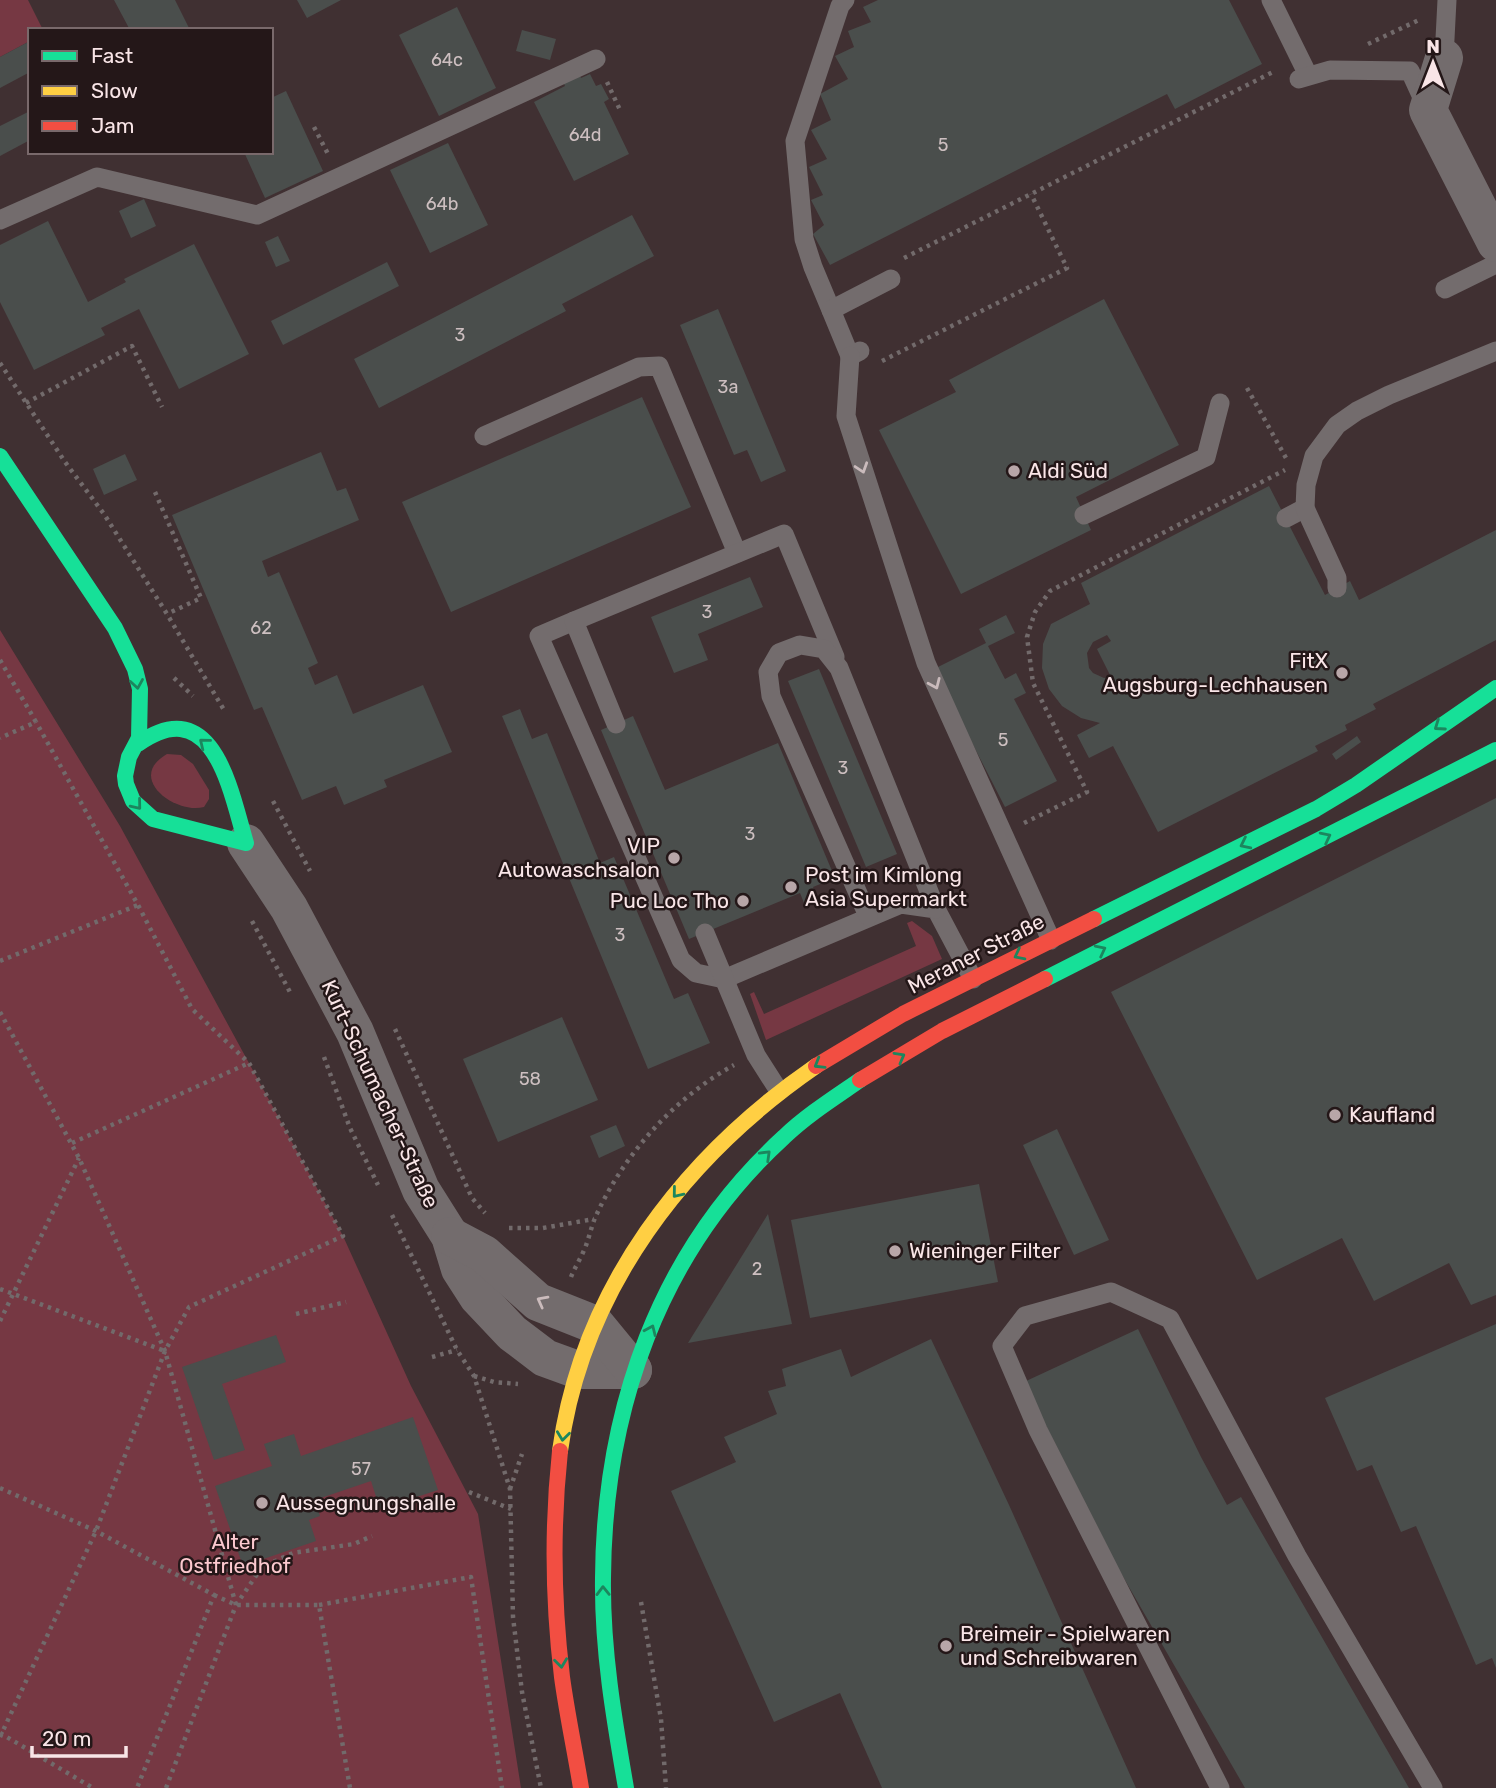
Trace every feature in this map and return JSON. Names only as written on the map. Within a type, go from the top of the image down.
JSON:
[{"type":"main road","points":[[0,456],[116,629],[132,662],[139,687],[138,744],[128,758],[125,785],[131,800],[142,813],[153,820],[246,843]]},
{"type":"main road","name":"Meraner Straße","points":[[633,1370],[669,1290],[699,1236],[760,1160],[791,1106],[807,1071],[868,1034],[972,979],[1316,809],[1356,785],[1496,688]]},
{"type":"main road","name":"Kurt-Schumacher-Straße","points":[[138,744],[153,734],[172,729],[198,737],[213,749],[223,768],[246,843]]},
{"type":"main road","name":"Meraner Straße","points":[[578,1370],[624,1267],[674,1195],[721,1141],[791,1106],[882,1067],[980,1013],[1496,750]]},
{"type":"main road","points":[[578,1370],[564,1423],[561,1448],[555,1531],[555,1580],[560,1661],[581,1788]]},
{"type":"main road","points":[[626,1788],[607,1667],[603,1558],[608,1475],[616,1432],[633,1370]]},
{"type":"street","points":[[1444,58],[1428,110],[1496,243]]},
{"type":"street","name":"Kurt-Schumacher-Straße","points":[[246,843],[289,908],[355,1032],[421,1190],[450,1236],[460,1269],[478,1297],[512,1333],[545,1357],[578,1370],[633,1370]]},
{"type":"street","name":"Kurt-Schumacher-Straße","points":[[450,1236],[484,1254],[538,1302],[596,1325],[633,1370]]},
{"type":"lane","points":[[845,0],[840,6],[795,141],[804,239],[831,310],[855,353],[846,416],[926,663],[1004,825],[1051,940]]},
{"type":"lane","points":[[1271,0],[1302,71],[1409,71],[1428,110]]},
{"type":"lane","points":[[1444,58],[1447,3]]},
{"type":"lane","points":[[0,219],[97,177],[257,215],[596,59]]},
{"type":"lane","points":[[1446,289],[1496,264]]},
{"type":"lane","points":[[831,310],[892,271]]},
{"type":"lane","points":[[1332,584],[1305,508],[1306,485],[1314,456],[1337,425],[1357,411],[1496,351]]},
{"type":"lane","points":[[484,436],[639,367],[659,366],[737,553]]},
{"type":"lane","points":[[1084,515],[1206,457],[1220,403]]},
{"type":"lane","points":[[1286,518],[1305,508]]},
{"type":"lane","points":[[936,909],[901,904],[724,979],[695,973],[681,960],[539,636],[784,534],[936,909],[972,979]]},
{"type":"lane","points":[[574,621],[616,724]]},
{"type":"lane","points":[[839,668],[824,649],[800,645],[779,653],[768,672],[771,696],[868,916]]},
{"type":"lane","points":[[705,933],[756,1055],[791,1106]]},
{"type":"lane","points":[[1220,1788],[1038,1430],[1002,1346],[1025,1316],[1111,1292],[1170,1320],[1297,1556],[1433,1788]]},
{"type":"path","points":[[1359,48],[1447,3]]},
{"type":"path","points":[[892,271],[1031,194],[1302,71]]},
{"type":"path","points":[[882,361],[1067,268],[1031,194]]},
{"type":"path","points":[[26,402],[132,346],[162,407]]},
{"type":"path","points":[[0,363],[65,462],[104,514],[225,712]]},
{"type":"path","points":[[1247,388],[1291,468]]},
{"type":"path","points":[[1004,825],[1087,792],[1033,684],[1027,638],[1035,612],[1050,591],[1250,487]]},
{"type":"path","points":[[155,492],[201,598],[167,614]]},
{"type":"path","points":[[0,660],[138,905],[192,1009],[249,1063],[343,1236],[189,1307],[165,1351],[96,1531],[1,1735],[93,1788]]},
{"type":"path","points":[[0,738],[36,722]]},
{"type":"path","points":[[0,961],[138,905]]},
{"type":"path","points":[[246,911],[297,1004]]},
{"type":"path","points":[[0,1012],[79,1157],[165,1351],[236,1605]]},
{"type":"path","points":[[72,1143],[249,1063]]},
{"type":"path","points":[[0,1321],[79,1157]]},
{"type":"path","points":[[497,1227],[543,1228],[595,1219]]},
{"type":"path","points":[[0,1289],[165,1351]]},
{"type":"path","points":[[296,1314],[346,1302]]},
{"type":"path","points":[[432,1357],[457,1350]]},
{"type":"path","points":[[474,1376],[510,1489],[513,1617],[522,1692],[541,1788]]},
{"type":"path","points":[[0,1488],[96,1531],[236,1605],[319,1605],[471,1577],[502,1788]]},
{"type":"path","points":[[469,1492],[511,1509]]},
{"type":"path","points":[[166,1788],[236,1605],[262,1567],[293,1553],[354,1544],[372,1536]]},
{"type":"path","points":[[640,1591],[661,1719],[666,1788]]},
{"type":"path","points":[[137,1788],[214,1595]]},
{"type":"path","points":[[319,1605],[350,1788]]},
{"type":"green space","points":[[0,0],[28,0],[42,28],[28,28],[28,42],[0,57]]},
{"type":"green space","name":"Alter Ostfriedhof","points":[[0,630],[120,826],[343,1236],[411,1386],[478,1514],[521,1788],[0,1788]]},
{"type":"green space","points":[[167,754],[181,755],[193,764],[209,790],[209,799],[204,807],[181,805],[159,792],[151,774],[155,763]]},
{"type":"green space","points":[[912,921],[932,936],[942,959],[766,1040],[750,994],[754,992],[764,1014],[916,946],[907,923]]},
{"type":"building","points":[[114,0],[175,0],[189,28],[129,28]]},
{"type":"building","points":[[297,0],[341,0],[307,18]]},
{"type":"building","points":[[878,0],[1229,0],[1262,64],[1175,109],[1167,94],[830,265],[813,234],[824,225],[811,200],[823,195],[809,167],[827,159],[811,130],[831,120],[820,94],[848,79],[835,56],[854,47],[848,31],[871,22],[863,7]]},
{"type":"building","points":[[457,7],[496,88],[439,116],[399,35]]},
{"type":"building","points":[[522,30],[556,39],[550,60],[516,51]]},
{"type":"building","points":[[28,42],[28,73],[0,88],[0,57]]},
{"type":"building","points":[[578,71],[581,78],[590,74],[596,86],[601,84],[609,99],[604,102],[629,154],[574,181],[534,102],[565,86],[562,79]]},
{"type":"building","points":[[286,91],[323,171],[265,198],[245,154],[273,154],[273,97]]},
{"type":"building","points":[[28,112],[28,141],[0,156],[0,126]]},
{"type":"building","points":[[448,143],[488,225],[430,253],[390,170]]},
{"type":"building","points":[[144,199],[156,226],[131,238],[119,211]]},
{"type":"building","points":[[632,215],[654,256],[562,304],[566,311],[379,408],[354,359]]},
{"type":"building","points":[[48,221],[88,302],[126,282],[124,279],[194,244],[249,354],[179,389],[139,309],[101,328],[105,335],[34,370],[0,302],[0,245]]},
{"type":"building","points":[[278,236],[290,261],[276,267],[265,242]]},
{"type":"building","points":[[387,262],[399,286],[283,345],[271,321]]},
{"type":"building","name":"Aldi Süd","points":[[1104,299],[1179,445],[1076,497],[1091,530],[961,594],[879,430],[956,392],[949,380]]},
{"type":"building","points":[[718,309],[786,471],[761,482],[747,450],[734,455],[680,325]]},
{"type":"building","points":[[642,397],[691,507],[451,612],[402,502]]},
{"type":"building","points":[[321,452],[337,491],[346,488],[359,520],[262,561],[268,577],[279,572],[318,663],[308,668],[315,685],[337,675],[353,714],[423,685],[452,752],[384,780],[387,787],[344,805],[336,786],[302,800],[262,707],[254,710],[172,515]]},
{"type":"building","points":[[125,454],[137,480],[104,495],[93,469]]},
{"type":"building","points":[[1269,486],[1325,595],[1350,581],[1359,600],[1496,530],[1496,640],[1373,704],[1376,709],[1345,725],[1347,730],[1315,746],[1318,751],[1158,832],[1113,746],[1089,758],[1077,735],[1100,723],[1081,718],[1062,706],[1049,689],[1042,668],[1043,644],[1051,624],[1090,604],[1081,583]],"holes":[[[1107,635],[1111,641],[1097,649],[1111,677],[1104,678],[1089,668],[1087,653],[1093,642]]]},
{"type":"building","points":[[750,577],[763,607],[698,634],[708,660],[674,673],[651,617]]},
{"type":"building","points":[[1006,615],[1015,633],[988,646],[1005,679],[1016,673],[1026,693],[1014,699],[1057,781],[1005,807],[934,669],[986,643],[979,629]]},
{"type":"building","points":[[819,669],[897,854],[866,867],[788,681]]},
{"type":"building","points":[[520,709],[532,739],[547,733],[600,863],[614,857],[674,999],[688,993],[710,1043],[648,1069],[502,716]]},
{"type":"building","points":[[633,716],[665,790],[778,743],[835,878],[813,887],[817,897],[804,903],[800,893],[689,939],[601,730]]},
{"type":"building","points":[[1357,736],[1361,742],[1336,760],[1332,754]]},
{"type":"building","name":"Kaufland","points":[[1496,798],[1496,1295],[1471,1305],[1449,1263],[1374,1301],[1342,1238],[1257,1280],[1111,992]]},
{"type":"building","points":[[562,1017],[598,1100],[498,1142],[463,1059]]},
{"type":"building","points":[[616,1125],[625,1146],[599,1158],[590,1136]]},
{"type":"building","points":[[1057,1129],[1109,1240],[1074,1255],[1023,1145]]},
{"type":"building","name":"Wieninger Filter","points":[[979,1184],[998,1282],[810,1318],[791,1220]]},
{"type":"building","points":[[768,1214],[792,1324],[688,1343]]},
{"type":"building","points":[[1496,1324],[1496,1668],[1492,1658],[1476,1665],[1416,1526],[1401,1532],[1372,1465],[1357,1471],[1325,1398]]},
{"type":"building","points":[[1138,1329],[1227,1505],[1241,1497],[1409,1788],[1245,1788],[1118,1568],[1024,1382]]},
{"type":"building","points":[[276,1335],[286,1362],[222,1384],[245,1450],[214,1460],[182,1367]]},
{"type":"building","points":[[931,1339],[1136,1788],[882,1788],[840,1693],[774,1722],[671,1491],[736,1462],[724,1437],[777,1414],[768,1391],[786,1386],[782,1369],[841,1349],[851,1377]]},
{"type":"building","points":[[413,1417],[438,1490],[380,1509],[371,1481],[315,1500],[320,1516],[309,1520],[316,1541],[243,1566],[215,1486],[272,1466],[264,1444],[294,1434],[301,1456]]},
{"type":"traffic: fast","points":[[0,456],[115,628],[135,669],[140,689],[139,738],[129,757],[125,776],[133,801],[153,819],[246,843],[225,775],[215,754],[202,738],[185,730],[164,731],[138,744]]},
{"type":"traffic: fast","points":[[1094,919],[1316,809],[1356,785],[1496,688]]},
{"type":"traffic: fast","points":[[1045,979],[1496,750]]},
{"type":"traffic: fast","points":[[626,1788],[607,1657],[603,1578],[606,1516],[614,1455],[627,1395],[647,1338],[672,1283],[703,1231],[740,1182],[784,1137],[811,1114],[860,1080]]},
{"type":"traffic: slow","points":[[560,1451],[572,1392],[591,1335],[616,1282],[647,1232],[683,1185],[723,1142],[768,1102],[816,1066]]},
{"type":"traffic: jam","points":[[816,1066],[903,1014],[1094,919]]},
{"type":"traffic: jam","points":[[860,1080],[942,1031],[1045,979]]},
{"type":"traffic: jam","points":[[560,1451],[555,1536],[557,1621],[564,1691],[581,1788]]},
{"type":"place","name":"Aldi Süd","points":[[1014,471]]},
{"type":"place","name":"FitX Augsburg-Lechhausen","points":[[1342,673]]},
{"type":"place","name":"VIP Autowaschsalon","points":[[674,858]]},
{"type":"place","name":"Post im Kimlong Asia Supermarkt","points":[[791,887]]},
{"type":"place","name":"Puc Loc Tho","points":[[743,901]]},
{"type":"place","name":"Kaufland","points":[[1335,1115]]},
{"type":"place","name":"Wieninger Filter","points":[[895,1251]]},
{"type":"place","name":"Aussegnungshalle","points":[[262,1503]]},
{"type":"place","name":"Breimeir - Spielwaren und Schreibwaren","points":[[946,1646]]}]
